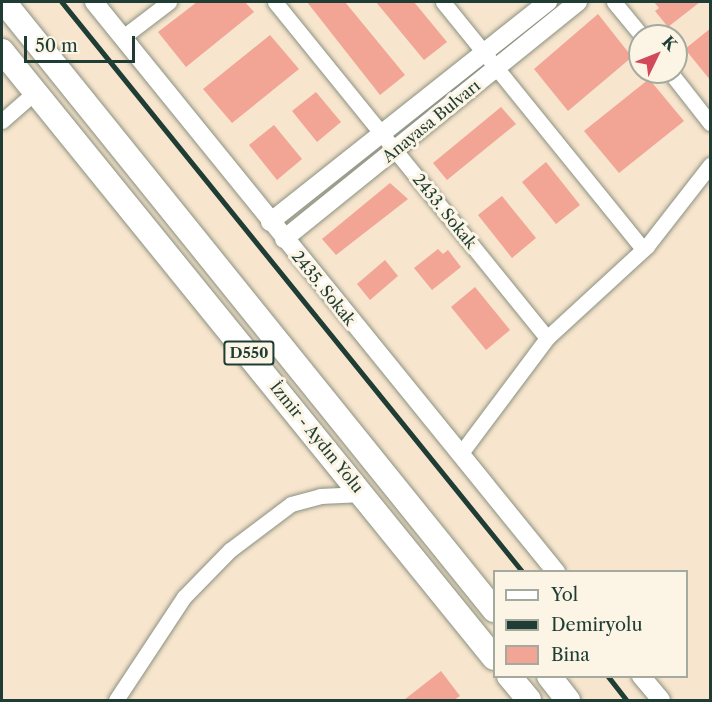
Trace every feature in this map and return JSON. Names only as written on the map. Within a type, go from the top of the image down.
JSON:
[{"type":"highway","name":"İzmir - Aydın Yolu","points":[[4,2],[493,608]]},
{"type":"highway","name":"İzmir - Aydın Yolu","points":[[2,51],[493,656]]},
{"type":"highway","points":[[511,678],[529,700]]},
{"type":"highway","points":[[551,678],[568,700]]},
{"type":"street","name":"2435. Sokak","points":[[94,2],[270,222],[554,570]]},
{"type":"street","points":[[123,37],[169,2]]},
{"type":"street","name":"2433. Sokak","points":[[275,2],[547,338]]},
{"type":"street","points":[[442,2],[643,249]]},
{"type":"street","name":"Anayasa Bulvarı","points":[[270,222],[384,135],[548,2]]},
{"type":"street","name":"Anayasa Bulvarı","points":[[284,239],[578,2]]},
{"type":"street","points":[[614,2],[632,24]]},
{"type":"street","points":[[680,84],[711,123]]},
{"type":"street","points":[[2,121],[36,91]]},
{"type":"street","points":[[461,453],[547,338],[643,249],[711,165]]},
{"type":"street","points":[[116,700],[184,597],[230,550],[291,504],[320,496],[362,494]]},
{"type":"street","points":[[643,678],[661,700]]},
{"type":"building","points":[[197,2],[245,2],[254,12],[186,67],[158,32]]},
{"type":"building","points":[[307,2],[345,2],[405,75],[380,95]]},
{"type":"building","points":[[376,2],[414,2],[447,42],[424,60]]},
{"type":"building","points":[[654,2],[700,2],[672,24],[666,24],[655,11],[659,8]]},
{"type":"building","points":[[598,14],[628,52],[628,60],[568,111],[534,69]]},
{"type":"building","points":[[711,28],[711,81],[688,53],[688,47]]},
{"type":"building","points":[[270,35],[299,69],[232,123],[203,89]]},
{"type":"building","points":[[643,84],[653,84],[684,121],[619,173],[584,131]]},
{"type":"building","points":[[316,92],[341,122],[317,142],[292,111]]},
{"type":"building","points":[[501,107],[516,124],[447,180],[433,163]]},
{"type":"building","points":[[274,125],[302,159],[277,180],[249,145]]},
{"type":"building","points":[[546,162],[580,205],[556,224],[522,182]]},
{"type":"building","points":[[390,183],[408,199],[336,255],[322,239]]},
{"type":"building","points":[[502,196],[536,238],[512,258],[478,215]]},
{"type":"building","points":[[438,249],[443,254],[448,250],[461,267],[432,290],[414,268]]},
{"type":"building","points":[[385,260],[398,276],[370,300],[357,284]]},
{"type":"building","points":[[475,287],[510,330],[486,350],[451,307]]},
{"type":"building","points":[[441,671],[460,696],[454,700],[404,700]]},
{"type":"railway","points":[[62,2],[521,570]]},
{"type":"railway","points":[[610,678],[627,700]]}]
